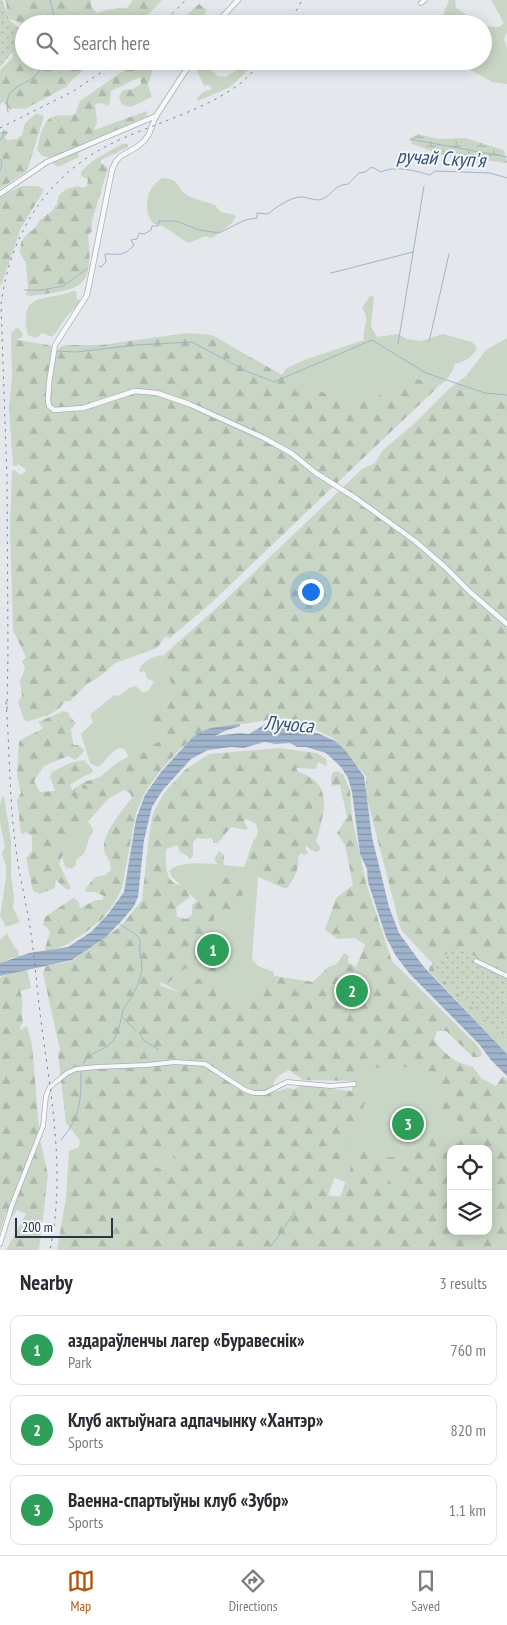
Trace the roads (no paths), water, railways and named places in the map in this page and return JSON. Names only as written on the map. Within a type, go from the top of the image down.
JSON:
[{"type":"street","points":[[224,15],[238,0]]},
{"type":"street","points":[[186,70],[156,116],[145,140],[121,156],[116,161],[112,170],[87,295],[55,345],[49,383],[49,406],[54,410],[83,408],[135,391],[157,392],[190,404],[264,438],[291,452],[316,473],[357,499],[415,541],[445,566],[470,592],[507,624]]},
{"type":"street","points":[[0,194],[47,162],[156,116]]},
{"type":"street","points":[[476,961],[507,976]]},
{"type":"street","points":[[0,1244],[12,1205],[43,1126],[46,1096],[48,1091],[67,1073],[76,1069],[97,1066],[147,1065],[175,1062],[205,1064],[245,1090],[254,1093],[265,1092],[287,1082],[331,1086],[354,1084]]},
{"type":"water","points":[[270,723],[320,734],[335,741],[345,750],[364,776],[372,837],[389,907],[399,933],[423,966],[507,1054],[507,1076],[491,1060],[479,1044],[410,974],[396,956],[386,937],[368,882],[367,869],[360,854],[352,792],[348,778],[341,767],[326,753],[306,747],[297,747],[290,743],[276,744],[264,742],[244,748],[231,747],[208,750],[191,759],[162,791],[152,807],[144,840],[138,897],[134,906],[125,917],[106,937],[72,960],[0,976],[0,963],[29,953],[68,947],[91,932],[108,914],[124,892],[136,819],[145,795],[161,772],[192,738],[200,732],[211,728],[240,724],[240,726],[215,736],[240,733],[249,734]]},
{"type":"waterway","name":"ручай Скупʼя","points":[[50,0],[54,15]]},
{"type":"waterway","name":"ручай Скупʼя","points":[[8,112],[7,104],[10,93],[34,77],[40,70]]},
{"type":"waterway","name":"ручай Скупʼя","points":[[0,139],[2,139],[4,130]]},
{"type":"waterway","points":[[410,139],[507,157]]},
{"type":"waterway","name":"ручай Скупʼя","points":[[0,159],[2,162],[0,171]]},
{"type":"waterway","name":"ручай Скупʼя","points":[[99,266],[101,267],[106,262],[105,254],[121,254],[127,251],[134,245],[131,240],[137,239],[139,233],[144,234],[151,230],[152,226],[158,226],[159,221],[176,221],[199,230],[219,233],[245,220],[257,218],[257,213],[268,214],[295,198],[322,199],[339,186],[348,184],[359,173],[365,172],[372,167],[381,172],[399,169],[430,175],[435,171],[490,173],[507,178]]},
{"type":"waterway","points":[[398,344],[424,186]]},
{"type":"waterway","points":[[331,273],[413,252]]},
{"type":"waterway","points":[[429,342],[449,254]]},
{"type":"waterway","name":"ручай Скупʼя","points":[[24,290],[42,290],[63,286],[88,268]]},
{"type":"waterway","points":[[56,351],[76,352],[137,345],[192,342],[246,371],[274,382],[372,340],[426,373],[485,393],[507,395]]},
{"type":"waterway","points":[[83,1064],[89,1056],[105,1048],[115,1038],[123,1010],[136,989],[140,978],[142,966],[139,938],[118,923]]},
{"type":"waterway","points":[[123,1018],[136,1031]]},
{"type":"waterway","points":[[139,1032],[144,1041],[158,1049]]},
{"type":"waterway","points":[[61,1140],[76,1116],[80,1100],[81,1071]]},
{"type":"waterway","points":[[271,1246],[295,1211]]},
{"type":"railway","points":[[170,15],[186,0]]},
{"type":"railway","points":[[294,15],[302,0]]},
{"type":"railway","points":[[0,128],[72,92],[105,70]]},
{"type":"railway","points":[[7,709],[7,478],[1,305],[5,280],[12,257],[21,234],[33,213],[63,177],[82,161],[120,140],[208,103],[244,81],[254,70]]},
{"type":"railway","points":[[6,702],[14,831],[32,939],[55,1135],[57,1192],[50,1250]]},
{"type":"place","name":"аздараўленчы лагер «Буравеснік»","points":[[213,950]]},
{"type":"place","name":"Клуб актыўнага адпачынку «Хантэр»","points":[[352,991]]},
{"type":"place","name":"Ваенна-спартыўны клуб «Зубр»","points":[[408,1124]]},
{"type":"water label","name":"Лучоса","points":[[289,724]]}]
